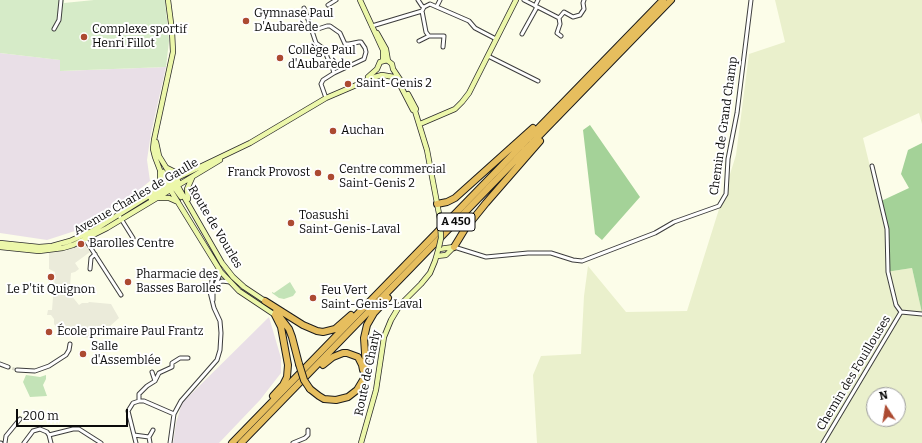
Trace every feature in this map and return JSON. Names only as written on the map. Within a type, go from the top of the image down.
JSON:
[{"type":"highway","name":"A 450","points":[[232,443],[663,0]]},
{"type":"highway","name":"A 450","points":[[241,443],[671,0]]},
{"type":"highway","points":[[454,247],[465,229],[499,187],[556,124],[556,119]]},
{"type":"highway","points":[[437,204],[447,202],[455,198],[539,123],[545,122]]},
{"type":"highway","points":[[265,301],[289,329],[304,380],[310,389],[324,399],[342,399],[354,393],[366,376],[364,338],[367,325],[374,313],[401,283],[402,278]]},
{"type":"highway","points":[[265,301],[309,329],[323,332],[340,326],[373,294],[379,292]]},
{"type":"highway","points":[[255,420],[257,414],[283,385],[287,377],[288,364],[283,333],[277,316]]},
{"type":"highway","points":[[296,387],[300,387],[327,361],[343,353],[355,355],[364,369],[364,378]]},
{"type":"street","points":[[54,29],[59,20],[61,0]]},
{"type":"street","name":"Route de Vourles","points":[[159,168],[154,153],[154,140],[173,52],[168,0]]},
{"type":"street","points":[[328,5],[336,0]]},
{"type":"street","points":[[360,0],[383,50],[383,61]]},
{"type":"street","points":[[418,0],[424,7]]},
{"type":"street","points":[[437,6],[440,0]]},
{"type":"street","points":[[420,124],[455,110],[469,93],[516,0]]},
{"type":"street","points":[[524,0],[559,18]]},
{"type":"street","points":[[522,34],[538,0]]},
{"type":"street","points":[[560,36],[557,33],[560,24],[559,18],[564,12],[573,16],[580,15],[584,8],[584,0]]},
{"type":"street","name":"Chemin de Grand Champ","points":[[454,247],[486,257],[528,253],[551,254],[582,261],[656,233],[674,222],[716,208],[722,203],[724,198],[728,159],[737,113],[751,0]]},
{"type":"street","points":[[428,36],[422,11],[424,7],[430,4],[469,22],[475,28],[496,39]]},
{"type":"street","points":[[304,8],[316,43],[324,49],[334,73]]},
{"type":"street","points":[[372,26],[422,11]]},
{"type":"street","points":[[312,32],[330,26],[340,33],[345,44],[361,42],[365,48],[366,56],[364,59],[334,73],[321,82],[326,97]]},
{"type":"street","points":[[372,26],[386,49],[388,61],[392,64],[393,69],[391,73],[385,76],[379,73],[378,69],[379,64],[383,61],[388,61]]},
{"type":"street","points":[[419,41],[428,36],[444,36],[444,47]]},
{"type":"street","points":[[488,56],[538,81]]},
{"type":"street","name":"Avenue Charles de Gaulle","points":[[192,170],[250,143],[326,97],[370,76],[378,69]]},
{"type":"street","name":"Route de Charly","points":[[361,443],[376,390],[384,337],[390,320],[400,305],[430,273],[437,256],[441,238],[440,219],[427,150],[415,111],[416,109],[401,79],[393,69]]},
{"type":"street","name":"Route de Charly","points":[[385,76],[394,77],[398,81],[413,110],[415,111]]},
{"type":"street","name":"Avenue Charles de Gaulle","points":[[326,97],[368,79],[385,76]]},
{"type":"street","name":"Route de Vourles","points":[[157,130],[157,150],[165,166],[179,203],[221,272]]},
{"type":"street","name":"Avenue Charles de Gaulle","points":[[0,243],[19,246],[47,247],[84,238],[118,214],[151,194],[193,177],[231,152]]},
{"type":"street","points":[[165,166],[171,171],[184,173],[192,170]]},
{"type":"street","points":[[872,166],[887,229],[888,272],[896,305],[901,312],[922,314]]},
{"type":"street","points":[[159,168],[172,185]]},
{"type":"street","points":[[151,194],[160,181],[159,168]]},
{"type":"street","points":[[145,205],[153,197],[186,177],[192,170]]},
{"type":"street","points":[[192,212],[186,194],[188,184],[193,177]]},
{"type":"street","name":"Route de Vourles","points":[[172,185],[188,205],[239,291],[277,316]]},
{"type":"street","name":"Avenue Charles de Gaulle","points":[[0,247],[26,250],[63,248],[122,219],[154,199],[172,185]]},
{"type":"street","points":[[154,199],[166,197],[179,203]]},
{"type":"street","points":[[118,214],[133,238]]},
{"type":"street","points":[[84,238],[121,295]]},
{"type":"street","points":[[209,254],[211,245]]},
{"type":"street","points":[[439,248],[454,247]]},
{"type":"street","points":[[437,256],[446,255],[454,247]]},
{"type":"street","points":[[90,269],[91,258],[95,254]]},
{"type":"street","points":[[222,263],[221,272],[227,273],[232,280]]},
{"type":"street","name":"Route de Vourles","points":[[213,304],[213,291],[221,272]]},
{"type":"street","name":"Route de Vourles","points":[[170,443],[174,414],[181,401],[217,360],[220,350],[220,320],[213,304],[210,292],[212,280],[221,272]]},
{"type":"street","name":"Route de Vourles","points":[[215,286],[222,281],[232,280],[265,301]]},
{"type":"street","name":"Chemin des Fouillouses","points":[[823,443],[901,312]]},
{"type":"street","points":[[17,370],[35,371],[49,366],[66,355],[70,344]]},
{"type":"street","points":[[139,401],[139,394],[155,381],[159,373],[172,367],[172,363],[180,358],[188,358]]},
{"type":"street","points":[[0,364],[8,367]]},
{"type":"street","points":[[152,372],[155,381]]},
{"type":"street","points":[[136,443],[128,411],[132,403],[144,401],[174,414]]},
{"type":"street","points":[[5,443],[6,436],[20,418]]},
{"type":"street","points":[[49,435],[79,429],[101,443]]},
{"type":"street","points":[[24,443],[35,430],[42,430],[49,435],[51,443]]},
{"type":"street","points":[[150,443],[149,437],[153,430]]},
{"type":"street","points":[[293,443],[305,438],[308,435],[308,430]]},
{"type":"street","points":[[134,435],[149,437]]},
{"type":"shaded area","points":[[0,53],[61,60],[61,71],[166,67],[151,133],[147,160],[150,181],[119,206],[81,229],[47,240],[0,233]]},
{"type":"shaded area","points":[[83,242],[90,252],[75,263],[79,269],[71,273],[70,287],[67,290],[79,305],[89,302],[111,304],[119,318],[109,327],[96,326],[95,334],[91,338],[82,337],[77,330],[72,333],[60,332],[54,324],[54,319],[51,315],[47,315],[48,310],[52,310],[55,272],[49,269],[49,253],[66,251],[69,247]]},
{"type":"shaded area","points":[[269,317],[281,358],[281,373],[260,400],[219,443],[173,443],[176,423],[182,403]]},
{"type":"green space","name":"Complexe sportif Henri Fillot","points":[[0,0],[64,0],[64,3],[94,0],[165,0],[169,41],[166,67],[60,71],[60,60],[0,53]]},
{"type":"green space","points":[[775,0],[922,0],[922,124],[919,113],[863,138],[888,240],[886,272],[912,268],[922,313],[922,443],[537,443],[533,375],[541,356],[581,354],[584,296],[588,266],[626,312],[687,311],[736,155],[749,54],[785,42]]},
{"type":"green space","points":[[590,125],[640,197],[602,240],[595,234],[583,130]]},
{"type":"green space","points":[[922,143],[922,313],[912,268],[886,272],[888,240],[879,202],[909,188],[901,174],[908,150]]},
{"type":"green space","points":[[290,282],[296,292],[293,296],[284,299],[279,298],[272,293],[274,293]]},
{"type":"green space","points":[[26,375],[40,377],[46,375],[43,385],[47,396],[30,397],[23,382]]},
{"type":"tunnel","points":[[8,367],[17,370]]},
{"type":"place","name":"Gymnase Paul D'Aubarède","points":[[246,21]]},
{"type":"place","name":"Complexe sportif Henri Fillot","points":[[84,37]]},
{"type":"place","name":"Collège Paul d'Aubarède","points":[[280,58]]},
{"type":"place","name":"Saint-Genis 2","points":[[348,84]]},
{"type":"place","name":"Auchan","points":[[333,131]]},
{"type":"place","name":"Franck Provost","points":[[318,173]]},
{"type":"place","name":"Centre commercial Saint-Genis 2","points":[[331,177]]},
{"type":"place","name":"Toasushi Saint-Genis-Laval","points":[[291,223]]},
{"type":"place","name":"Barolles Centre","points":[[81,244]]},
{"type":"place","name":"Le P'tit Quignon","points":[[51,277]]},
{"type":"place","name":"Pharmacie des Basses Barolles","points":[[128,282]]},
{"type":"place","name":"Feu Vert Saint-Genis-Laval","points":[[313,298]]},
{"type":"place","name":"École primaire Paul Frantz","points":[[49,332]]},
{"type":"place","name":"Salle d'Assemblée","points":[[83,354]]}]
